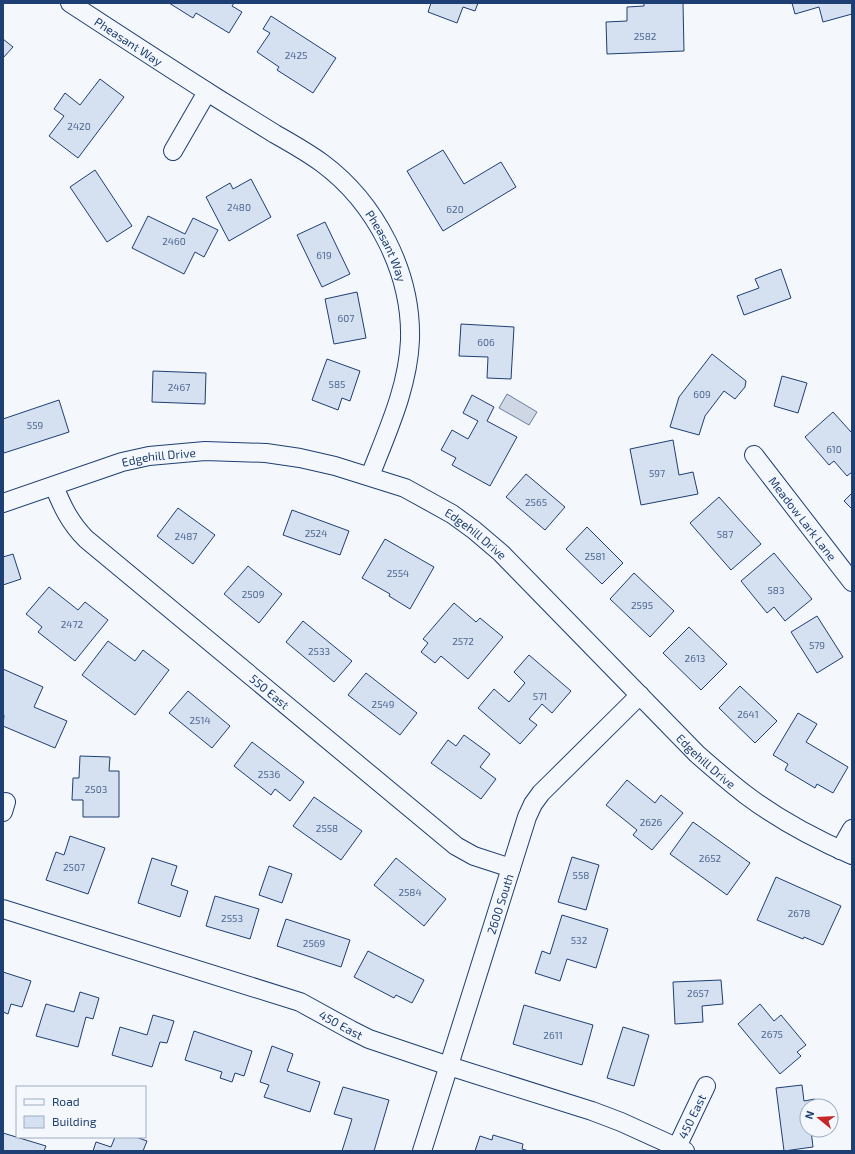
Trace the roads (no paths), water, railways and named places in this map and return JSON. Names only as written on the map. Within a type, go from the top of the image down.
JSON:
[{"type":"street","name":"Pheasant Way","points":[[70,3],[207,92],[310,155],[335,174],[360,201],[381,231],[390,248],[403,283],[409,320],[410,340],[408,360],[399,399],[370,476]]},
{"type":"street","points":[[173,151],[207,92]]},
{"type":"street","name":"Edgehill Drive","points":[[3,504],[122,462],[149,456],[205,451],[266,453],[300,458],[370,476],[405,488],[452,514],[501,553],[697,754],[747,795],[799,829],[846,853]]},
{"type":"street","name":"Meadow Lark Lane","points":[[754,455],[852,582]]},
{"type":"street","name":"550 East","points":[[54,486],[68,518],[86,539],[456,846],[474,856],[511,868]]},
{"type":"street","name":"2600 South","points":[[422,1151],[527,817],[533,804],[541,793],[640,695]]},
{"type":"street","points":[[846,853],[852,829]]},
{"type":"street","name":"450 East","points":[[3,909],[300,1002],[369,1039],[592,1111],[621,1122],[681,1149],[706,1086]]}]
